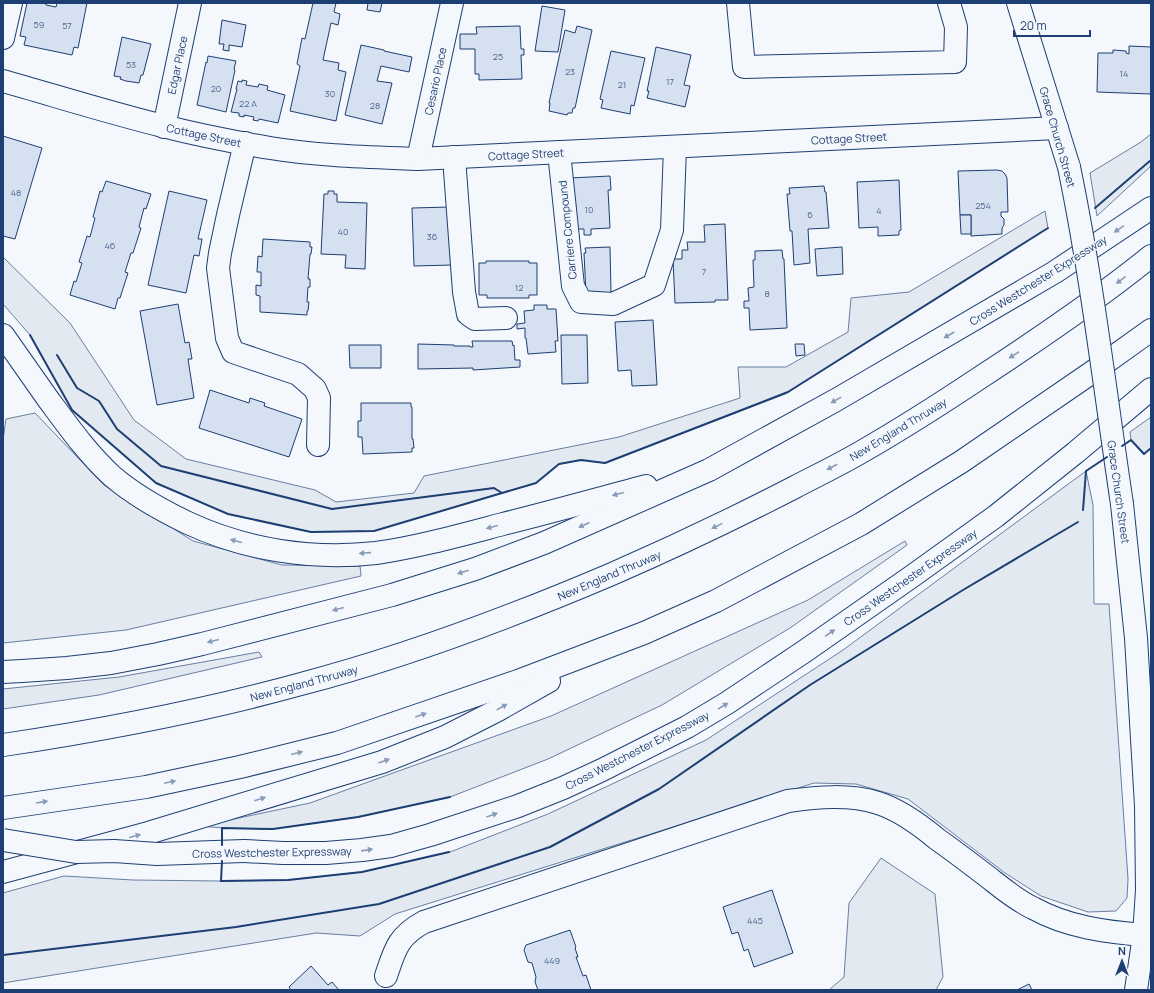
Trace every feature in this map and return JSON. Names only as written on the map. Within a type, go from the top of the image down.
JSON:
[{"type":"main road","points":[[3,38],[11,3]]},
{"type":"main road","name":"Edgar Place","points":[[164,126],[190,3]]},
{"type":"main road","name":"Cesario Place","points":[[418,159],[452,3]]},
{"type":"main road","points":[[738,3],[744,67],[955,62],[956,27],[949,3]]},
{"type":"main road","name":"Grace Church Street","points":[[1018,3],[1069,167],[1078,212],[1122,504],[1144,637],[1146,721],[1146,890],[1144,935],[1136,990]]},
{"type":"main road","name":"Cottage Street","points":[[3,81],[164,126],[245,143],[320,154],[418,159],[1057,128]]},
{"type":"main road","points":[[245,143],[220,252],[218,268],[227,338],[233,352],[298,374],[315,390],[319,398],[318,445]]},
{"type":"main road","name":"Carriere Compound","points":[[559,152],[573,286],[581,302],[613,304],[654,285],[672,230],[675,147]]},
{"type":"main road","points":[[454,157],[464,292],[468,314],[475,319],[506,318]]},
{"type":"main road","name":"Cross Westchester Expressway","points":[[3,672],[67,668],[111,662],[158,654],[210,642],[392,595],[475,568],[544,543],[709,470],[836,400],[1055,272],[1151,208]]},
{"type":"main road","name":"New England Thruway","points":[[3,745],[114,727],[243,699],[303,684],[445,640],[504,619],[587,585],[684,542],[760,505],[860,453],[940,404],[1019,352],[1120,281],[1151,256]]},
{"type":"main road","points":[[3,808],[146,787],[240,767],[337,743],[518,681],[644,633],[716,601],[861,524],[961,462],[1151,330]]},
{"type":"main road","points":[[3,335],[73,433],[91,456],[113,477],[167,513],[201,529],[232,540],[260,547],[302,554],[342,555],[376,552],[439,540],[709,470]]},
{"type":"main road","name":"Cross Westchester Expressway","points":[[3,840],[76,852],[114,851],[157,854],[244,851],[326,853],[391,846],[430,835],[518,806],[602,770],[687,727],[727,703],[799,655],[996,516],[1075,453],[1151,389]]},
{"type":"main road","points":[[3,872],[155,831],[382,762],[452,734],[498,710],[614,644]]},
{"type":"main road","points":[[386,976],[394,952],[401,939],[412,928],[424,922],[788,801],[811,798],[833,797],[857,799],[878,803],[896,810],[916,822],[1014,898],[1034,909],[1060,920],[1089,928],[1116,933],[1144,935]]},
{"type":"shaded area","points":[[1151,134],[1151,166],[1097,216],[1090,173],[1141,142]]},
{"type":"shaded area","points":[[1045,211],[1048,228],[785,394],[605,463],[581,460],[559,464],[536,483],[374,531],[311,532],[228,514],[156,483],[72,410],[30,335],[3,304],[3,257],[70,323],[134,420],[186,459],[315,490],[336,502],[414,493],[424,476],[619,437],[740,398],[738,367],[786,367],[848,332],[851,298],[909,292]]},
{"type":"shaded area","points":[[35,413],[104,485],[193,541],[282,565],[360,566],[361,576],[126,630],[3,643],[3,440],[6,419]]},
{"type":"shaded area","points":[[1151,417],[1151,448],[1144,454],[1131,440],[1130,432]]},
{"type":"shaded area","points":[[1086,471],[1093,505],[1094,604],[1109,604],[1128,879],[1127,898],[1116,911],[1088,912],[1041,896],[1005,873],[908,799],[856,784],[814,783],[395,914],[360,936],[316,933],[3,983],[3,893],[64,876],[133,880],[221,881],[288,880],[362,872],[450,852],[548,814],[706,740],[843,650]]},
{"type":"shaded area","points":[[905,541],[907,545],[790,628],[662,705],[548,759],[450,797],[358,817],[273,829],[201,826],[310,803],[551,716],[808,600]]},
{"type":"shaded area","points":[[259,652],[262,657],[99,695],[3,709],[3,689],[119,677]]},
{"type":"shaded area","points":[[881,858],[935,894],[943,977],[936,990],[829,990],[844,977],[849,903]]},
{"type":"building","points":[[27,3],[46,3],[46,5],[56,7],[57,3],[87,3],[78,48],[74,47],[72,55],[24,45],[26,37],[20,36]]},
{"type":"building","points":[[313,3],[336,3],[334,12],[340,14],[338,25],[331,23],[323,60],[339,63],[338,70],[346,72],[336,121],[290,111],[300,66],[297,64],[302,38],[305,39]]},
{"type":"building","points":[[368,3],[382,3],[380,12],[367,10]]},
{"type":"building","points":[[542,6],[565,10],[558,52],[535,51]]},
{"type":"building","points":[[222,20],[246,25],[242,47],[229,45],[229,51],[223,50],[224,44],[219,44]]},
{"type":"building","points":[[520,26],[521,49],[524,49],[524,55],[521,55],[522,79],[479,80],[479,74],[475,74],[475,49],[460,49],[460,34],[477,34],[476,27]]},
{"type":"building","points":[[577,26],[592,30],[575,108],[573,108],[572,113],[568,113],[567,115],[549,111],[549,103],[565,30],[575,33]]},
{"type":"building","points":[[122,37],[151,44],[143,75],[141,75],[139,83],[126,81],[120,79],[121,77],[114,76]]},
{"type":"building","points":[[361,45],[412,57],[409,72],[381,66],[377,81],[392,83],[382,124],[345,115]]},
{"type":"building","points":[[1129,46],[1151,47],[1151,94],[1097,92],[1098,53],[1113,53],[1113,50],[1126,51],[1126,53],[1129,54]]},
{"type":"building","points":[[656,47],[691,55],[684,85],[690,86],[685,107],[647,98],[649,91],[647,91]]},
{"type":"building","points":[[611,51],[645,58],[634,106],[631,105],[630,114],[601,108],[603,100],[600,99]]},
{"type":"building","points":[[208,56],[236,61],[226,112],[197,105]]},
{"type":"building","points":[[242,80],[247,81],[246,85],[258,87],[259,84],[268,86],[267,90],[285,95],[278,123],[259,119],[258,121],[253,120],[254,117],[244,115],[244,117],[239,116],[239,113],[231,112],[238,81],[242,82]]},
{"type":"building","points":[[3,136],[42,148],[15,239],[3,236]]},
{"type":"building","points":[[958,171],[1002,171],[1007,178],[1008,212],[1001,212],[1001,216],[1004,219],[1002,234],[971,236],[971,215],[960,215]]},
{"type":"building","points":[[610,176],[611,190],[608,190],[610,228],[591,229],[591,235],[584,235],[584,229],[571,229],[570,178]]},
{"type":"building","points":[[899,180],[901,230],[899,231],[899,235],[878,236],[878,227],[859,228],[857,182]]},
{"type":"building","points":[[106,181],[151,194],[146,209],[144,208],[139,227],[141,228],[133,253],[131,253],[125,272],[128,273],[115,309],[70,295],[82,263],[79,262],[87,236],[90,237],[95,218],[93,217],[100,191],[102,192]]},
{"type":"building","points":[[824,186],[826,192],[829,228],[808,229],[810,263],[794,265],[792,231],[790,231],[787,194],[790,194],[789,188]]},
{"type":"building","points":[[169,191],[207,200],[198,239],[202,239],[199,256],[194,255],[186,293],[148,285]]},
{"type":"building","points":[[328,191],[334,191],[334,194],[337,194],[337,202],[367,203],[365,269],[345,268],[346,255],[321,254],[324,194],[328,194]]},
{"type":"building","points":[[450,207],[452,265],[414,266],[412,208]]},
{"type":"building","points":[[960,215],[971,215],[971,234],[961,234]]},
{"type":"building","points":[[725,224],[728,300],[715,300],[715,302],[675,303],[673,259],[682,259],[682,250],[688,250],[687,242],[705,242],[704,225]]},
{"type":"building","points":[[263,239],[310,242],[310,247],[312,247],[308,279],[310,279],[310,287],[308,287],[307,302],[309,302],[307,315],[260,312],[260,296],[256,295],[256,285],[261,286],[261,272],[257,272],[258,256],[262,257]]},
{"type":"building","points":[[610,247],[611,293],[586,294],[585,248]]},
{"type":"building","points":[[842,247],[843,274],[817,276],[815,249]]},
{"type":"building","points":[[782,250],[784,259],[787,328],[750,330],[749,308],[744,308],[744,301],[749,301],[748,288],[754,287],[753,260],[755,260],[755,251]]},
{"type":"building","points":[[486,261],[529,261],[529,263],[537,263],[537,295],[529,295],[529,298],[487,298],[487,295],[479,295],[479,263],[486,263]]},
{"type":"building","points":[[178,304],[185,343],[189,342],[192,359],[188,359],[194,398],[157,405],[140,311]]},
{"type":"building","points":[[534,305],[547,305],[547,309],[556,309],[558,341],[555,341],[556,352],[528,354],[525,328],[517,329],[517,324],[525,323],[524,311],[534,310]]},
{"type":"building","points":[[653,320],[657,385],[632,386],[631,370],[618,371],[615,322]]},
{"type":"building","points":[[561,335],[587,335],[588,383],[562,384]]},
{"type":"building","points":[[472,341],[512,341],[513,346],[514,345],[515,360],[520,360],[520,367],[473,370],[473,368],[418,369],[418,344],[473,347]]},
{"type":"building","points":[[795,344],[804,344],[805,355],[796,356]]},
{"type":"building","points":[[349,345],[381,345],[381,368],[350,368]]},
{"type":"building","points":[[210,390],[249,403],[250,398],[265,403],[264,406],[302,419],[289,457],[199,428]]},
{"type":"building","points":[[361,403],[411,403],[412,439],[414,448],[412,448],[412,452],[363,454],[362,437],[358,437],[358,421],[361,421]]},
{"type":"building","points":[[772,890],[793,953],[754,967],[748,949],[744,951],[738,932],[732,934],[723,907]]},
{"type":"building","points":[[570,930],[576,947],[578,957],[576,957],[583,976],[586,975],[591,990],[538,990],[532,963],[528,962],[524,950],[526,945]]},
{"type":"building","points":[[311,966],[328,985],[332,982],[339,990],[291,990],[289,987]]},
{"type":"building","points":[[1029,984],[1032,990],[1017,990]]},
{"type":"wall","points":[[1095,208],[1151,160]]},
{"type":"wall","points":[[57,355],[77,388],[99,401],[117,429],[161,466],[332,509],[494,488],[502,493],[536,483],[559,464],[581,460],[605,463],[788,392],[1048,228]]},
{"type":"wall","points":[[30,335],[72,410],[156,483],[228,514],[311,532],[374,531],[502,493]]},
{"type":"wall","points":[[1122,446],[1131,440],[1144,454],[1151,448]]},
{"type":"wall","points":[[1083,510],[1086,471],[1107,457]]},
{"type":"wall","points":[[3,955],[236,927],[379,904],[550,847],[659,789],[810,685],[963,590],[1078,522]]},
{"type":"wall","points":[[222,845],[222,828],[273,829],[358,817],[450,797]]},
{"type":"wall","points":[[222,861],[221,881],[288,880],[362,872],[449,852]]}]
